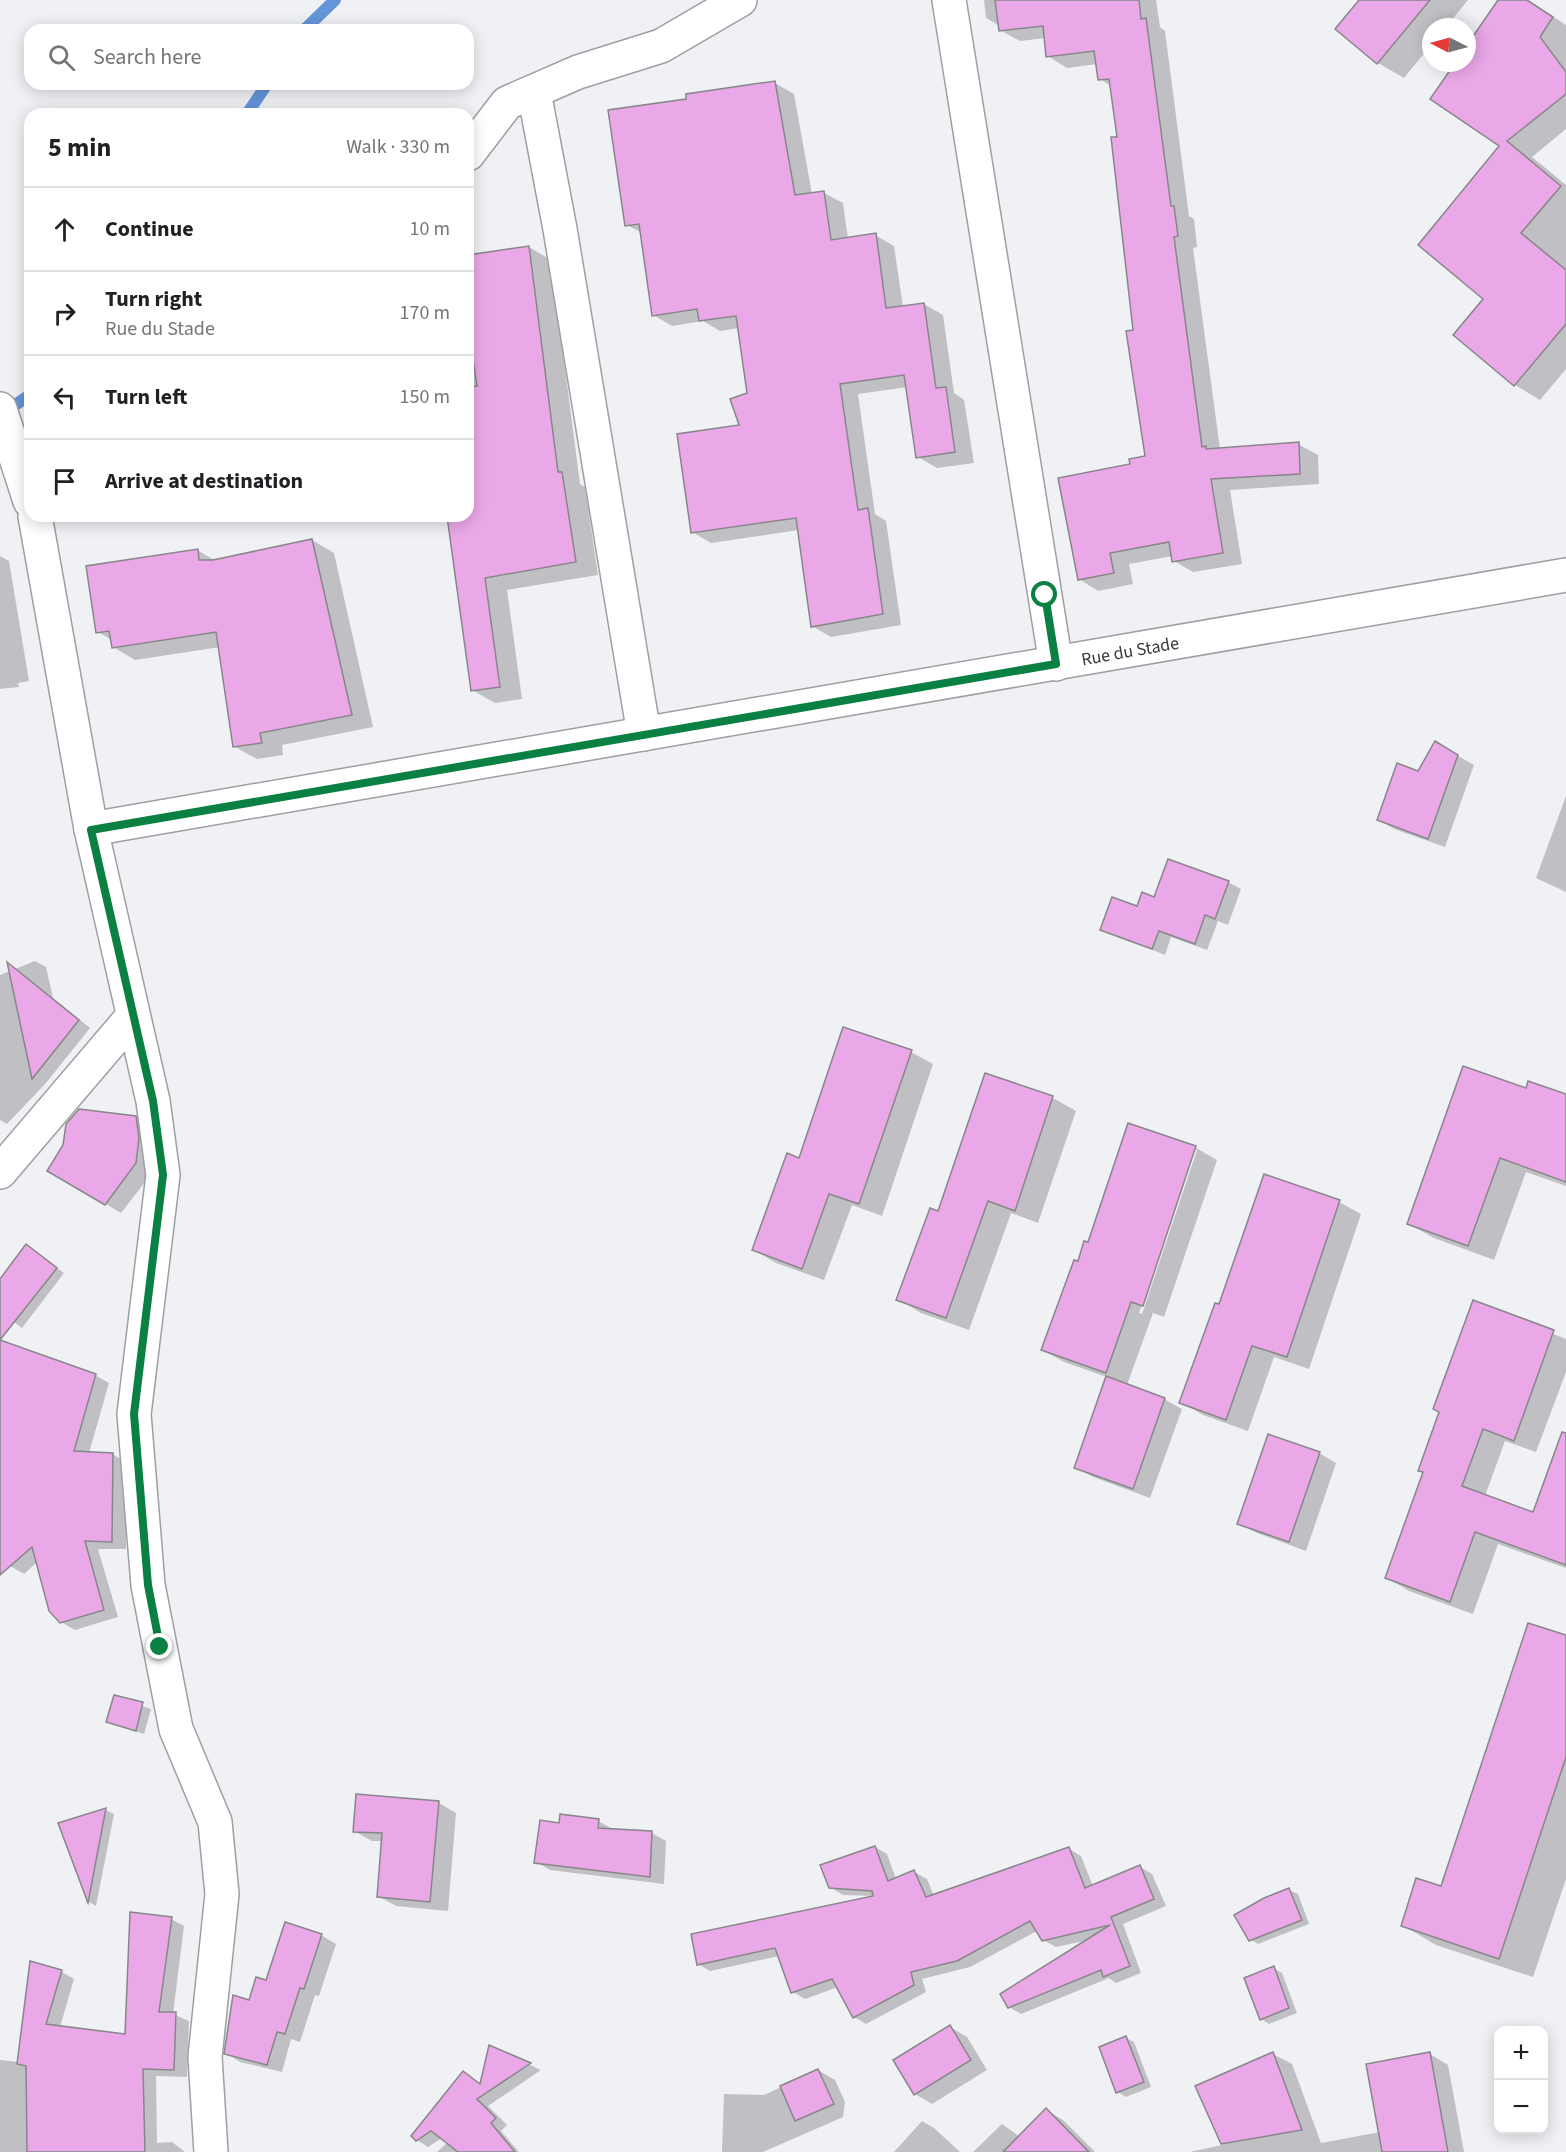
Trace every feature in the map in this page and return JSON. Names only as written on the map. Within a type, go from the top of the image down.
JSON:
[{"type":"street","points":[[474,146],[507,103],[578,72],[661,46],[740,0]]},
{"type":"street","points":[[949,0],[1056,664]]},
{"type":"street","points":[[534,92],[560,229],[644,734]]},
{"type":"street","points":[[0,409],[24,475]]},
{"type":"street","points":[[39,522],[91,830],[153,1101],[163,1175],[134,1414],[148,1585],[176,1729],[215,1822],[222,1894],[205,2057],[211,2152]]},
{"type":"street","name":"Rue du Stade","points":[[91,830],[1566,575]]},
{"type":"street","points":[[0,1172],[133,1016]]},
{"type":"building","points":[[995,0],[1139,0],[1141,19],[1146,18],[1171,206],[1174,206],[1178,236],[1174,237],[1202,447],[1206,446],[1206,449],[1299,442],[1300,474],[1211,479],[1223,553],[1172,562],[1169,542],[1110,553],[1114,573],[1078,580],[1058,478],[1130,464],[1129,459],[1145,456],[1126,331],[1133,330],[1111,137],[1117,137],[1109,79],[1098,80],[1094,51],[1046,57],[1043,26],[999,31]]},
{"type":"building","points":[[1359,0],[1430,0],[1377,64],[1335,29]]},
{"type":"building","points":[[1498,0],[1527,0],[1553,17],[1540,37],[1566,72],[1566,94],[1507,141],[1561,186],[1521,233],[1566,270],[1566,324],[1514,386],[1453,335],[1483,299],[1418,245],[1499,146],[1430,99],[1449,72],[1476,72],[1476,32]]},
{"type":"building","points":[[775,81],[795,195],[824,191],[831,240],[876,233],[886,308],[924,303],[936,388],[946,387],[955,452],[916,458],[904,375],[840,384],[858,510],[868,508],[883,614],[811,627],[796,518],[691,533],[677,434],[739,425],[730,399],[747,393],[736,316],[699,321],[697,309],[652,316],[639,224],[625,226],[608,110],[686,99],[686,94]]},
{"type":"building","points":[[529,246],[558,472],[562,472],[576,562],[485,578],[500,687],[471,691],[448,522],[474,522],[474,386],[477,386],[474,366],[474,254]]},
{"type":"building","points":[[312,539],[352,715],[260,733],[262,743],[233,747],[216,632],[112,648],[109,631],[96,633],[86,566],[198,549],[199,560],[213,560]]},
{"type":"building","points":[[1435,741],[1458,755],[1428,839],[1377,820],[1397,763],[1418,771]]},
{"type":"building","points":[[1168,859],[1229,881],[1215,919],[1205,915],[1195,944],[1159,931],[1152,949],[1100,930],[1112,897],[1137,906],[1142,892],[1154,897]]},
{"type":"building","points":[[7,962],[79,1020],[32,1079]]},
{"type":"building","points":[[843,1027],[912,1050],[859,1204],[829,1194],[802,1269],[752,1250],[787,1153],[799,1158]]},
{"type":"building","points":[[1463,1066],[1526,1088],[1528,1081],[1566,1094],[1566,1182],[1500,1158],[1468,1246],[1407,1224]]},
{"type":"building","points":[[985,1073],[1053,1096],[1015,1211],[988,1201],[946,1318],[896,1300],[930,1208],[938,1211]]},
{"type":"building","points":[[79,1109],[136,1116],[139,1138],[136,1163],[105,1205],[47,1171],[63,1145],[66,1124]]},
{"type":"building","points":[[1128,1123],[1196,1146],[1143,1306],[1131,1302],[1106,1373],[1041,1350],[1074,1260],[1078,1261],[1084,1241],[1088,1242]]},
{"type":"building","points":[[1264,1174],[1340,1200],[1287,1357],[1252,1346],[1226,1420],[1179,1403],[1215,1303],[1219,1304]]},
{"type":"building","points":[[26,1244],[57,1268],[0,1340],[0,1279]]},
{"type":"building","points":[[1473,1300],[1554,1330],[1514,1441],[1483,1429],[1462,1486],[1533,1512],[1562,1432],[1566,1433],[1566,1565],[1475,1532],[1450,1602],[1385,1578],[1423,1472],[1418,1471],[1439,1412],[1433,1409]]},
{"type":"building","points":[[0,1340],[96,1374],[74,1451],[113,1453],[112,1542],[85,1541],[104,1610],[60,1623],[49,1611],[32,1547],[0,1575]]},
{"type":"building","points":[[1106,1376],[1165,1398],[1133,1489],[1074,1468]]},
{"type":"building","points":[[1268,1434],[1320,1452],[1289,1542],[1237,1524]]},
{"type":"building","points":[[1528,1623],[1566,1635],[1566,1757],[1499,1959],[1401,1926],[1416,1878],[1441,1886]]},
{"type":"building","points":[[114,1695],[143,1702],[136,1731],[106,1722]]},
{"type":"building","points":[[356,1794],[439,1801],[430,1902],[377,1897],[382,1833],[353,1832]]},
{"type":"building","points":[[106,1808],[88,1903],[58,1823]]},
{"type":"building","points":[[560,1814],[599,1819],[598,1828],[652,1831],[650,1877],[534,1863],[540,1820],[559,1823]]},
{"type":"building","points":[[875,1846],[888,1881],[914,1870],[926,1897],[1069,1847],[1085,1888],[1140,1865],[1154,1899],[1111,1917],[1130,1966],[1103,1977],[1101,1970],[1008,2008],[1000,1994],[1110,1925],[1042,1941],[1030,1921],[957,1961],[911,1972],[914,1985],[853,2018],[832,1979],[791,1993],[775,1948],[697,1965],[691,1934],[873,1896],[872,1891],[829,1888],[820,1865]]},
{"type":"building","points":[[1289,1888],[1302,1920],[1249,1941],[1234,1915],[1264,1898]]},
{"type":"building","points":[[130,1912],[172,1917],[159,2012],[176,2012],[174,2070],[143,2069],[145,2152],[27,2152],[26,2066],[17,2064],[30,1961],[62,1970],[46,2024],[125,2034]]},
{"type":"building","points":[[285,1922],[322,1934],[304,1989],[300,1988],[285,2034],[277,2032],[267,2065],[224,2054],[233,1995],[249,2000],[256,1977],[266,1980]]},
{"type":"building","points":[[1274,1966],[1289,2008],[1260,2020],[1244,1978]]},
{"type":"building","points":[[950,2025],[971,2060],[914,2095],[893,2060]]},
{"type":"building","points":[[1126,2036],[1144,2082],[1116,2093],[1099,2047]]},
{"type":"building","points":[[489,2045],[531,2063],[477,2099],[496,2118],[491,2123],[515,2152],[458,2152],[431,2131],[416,2141],[411,2136],[463,2071],[480,2084]]},
{"type":"building","points":[[1273,2052],[1302,2130],[1221,2144],[1195,2086]]},
{"type":"building","points":[[1430,2052],[1448,2152],[1382,2152],[1366,2064]]},
{"type":"building","points":[[818,2069],[834,2104],[795,2121],[780,2086]]},
{"type":"building","points":[[1046,2108],[1089,2152],[1003,2152]]},
{"type":"waterway","points":[[310,24],[335,0]]},
{"type":"waterway","points":[[251,108],[263,90]]},
{"type":"waterway","points":[[3,413],[24,399]]},
{"type":"route","points":[[160,1647],[148,1585],[134,1414],[163,1175],[153,1101],[91,830],[1056,664],[1045,595]]}]
